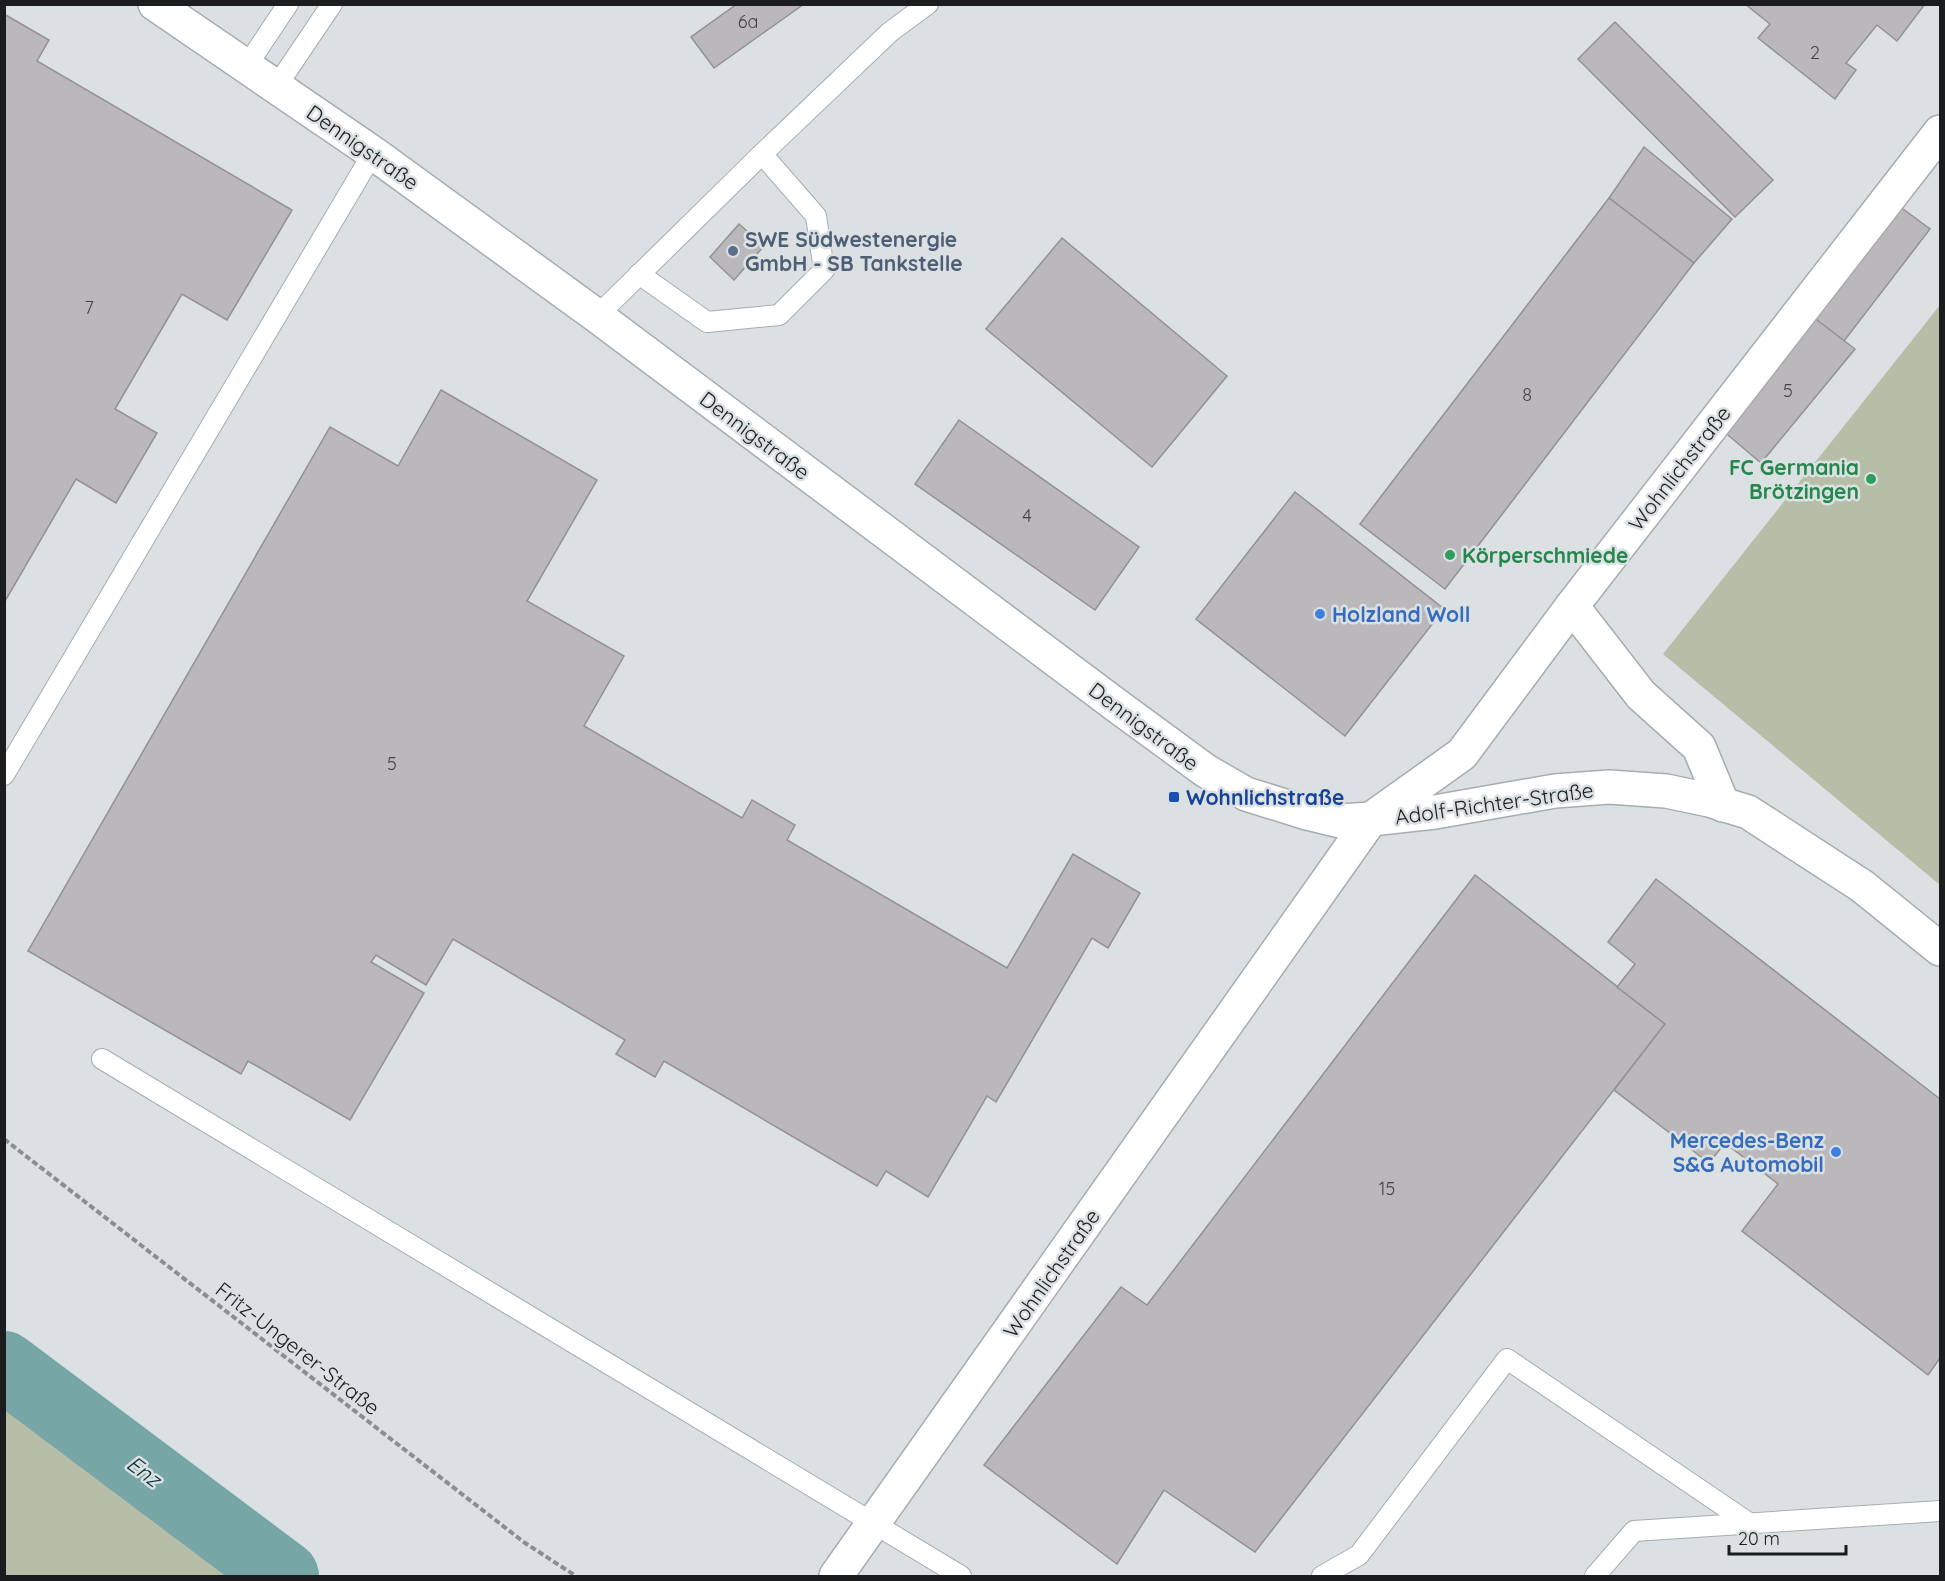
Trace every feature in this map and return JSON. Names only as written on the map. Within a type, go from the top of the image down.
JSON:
[{"type":"street","name":"Dennigstraße","points":[[155,4],[373,153],[597,316],[1206,771],[1246,794],[1306,813],[1340,821],[1371,819]]},
{"type":"street","name":"Wohnlichstraße","points":[[836,1576],[1371,819],[1462,754],[1572,606],[1941,132]]},
{"type":"street","points":[[1572,606],[1641,695],[1699,747],[1723,805]]},
{"type":"street","name":"Adolf-Richter-Straße","points":[[1371,819],[1436,812],[1555,791],[1609,787],[1666,791],[1748,812],[1862,886],[1941,949]]},
{"type":"lane","points":[[246,67],[288,4]]},
{"type":"lane","points":[[276,87],[332,4]]},
{"type":"lane","points":[[597,316],[890,32],[928,4]]},
{"type":"lane","points":[[4,775],[373,153]]},
{"type":"lane","points":[[639,274],[707,322],[779,315],[824,270],[816,216],[762,154]]},
{"type":"lane","points":[[102,1059],[961,1576]]},
{"type":"lane","points":[[1322,1576],[1359,1556],[1507,1359],[1749,1523]]},
{"type":"lane","points":[[1595,1576],[1634,1531],[1941,1511]]},
{"type":"path","name":"Fritz-Ungerer-Straße","points":[[4,1139],[516,1536],[576,1576]]},
{"type":"green space","name":"FC Germania Brötzingen","points":[[1940,305],[1940,885],[1663,654]]},
{"type":"green space","points":[[4,1404],[247,1576],[5,1576]]},
{"type":"building","points":[[737,4],[804,4],[714,68],[691,37]]},
{"type":"building","points":[[1745,4],[1925,4],[1897,41],[1877,25],[1846,63],[1856,70],[1835,99],[1758,38],[1770,24]]},
{"type":"building","points":[[4,14],[49,40],[37,61],[292,210],[227,320],[182,294],[115,409],[157,433],[116,503],[76,479],[4,603]]},
{"type":"building","points":[[1615,22],[1773,180],[1735,217],[1578,59]]},
{"type":"building","points":[[1644,147],[1732,219],[1694,263],[1609,198]]},
{"type":"building","points":[[1609,198],[1694,263],[1445,589],[1360,524]]},
{"type":"building","points":[[1899,206],[1930,229],[1844,341],[1813,317]]},
{"type":"building","points":[[739,224],[764,246],[734,280],[710,257]]},
{"type":"building","points":[[1062,238],[1227,376],[1152,467],[986,329]]},
{"type":"building","points":[[1813,317],[1855,349],[1761,463],[1722,430]]},
{"type":"building","points":[[441,390],[597,480],[527,601],[624,656],[584,726],[742,818],[752,800],[795,825],[787,840],[1007,968],[1073,854],[1140,893],[1108,948],[1092,938],[996,1102],[987,1096],[928,1197],[886,1171],[877,1186],[664,1061],[655,1077],[616,1054],[625,1040],[453,939],[426,985],[376,955],[371,962],[424,993],[350,1120],[248,1061],[241,1074],[28,951],[330,427],[398,466]]},
{"type":"building","points":[[959,420],[1139,547],[1095,610],[915,484]]},
{"type":"building","name":"Holzland Woll","points":[[1295,492],[1444,609],[1345,736],[1196,619]]},
{"type":"building","points":[[1475,875],[1665,1024],[1255,1552],[1164,1490],[1117,1564],[984,1465],[1121,1287],[1147,1305]]},
{"type":"building","points":[[1656,879],[1940,1099],[1940,1358],[1928,1375],[1742,1231],[1778,1184],[1725,1143],[1709,1163],[1614,1090],[1665,1024],[1617,987],[1635,964],[1608,942]]},
{"type":"waterway","name":"Enz","points":[[4,1366],[284,1576]]},
{"type":"place","name":"SWE Südwestenergie GmbH - SB Tankstelle","points":[[733,251]]},
{"type":"place","name":"FC Germania Brötzingen","points":[[1871,479]]},
{"type":"place","name":"Körperschmiede","points":[[1450,555]]},
{"type":"place","name":"Holzland Woll","points":[[1320,614]]},
{"type":"place","name":"Wohnlichstraße","points":[[1174,797]]},
{"type":"place","name":"Mercedes-Benz S&G Automobil","points":[[1836,1152]]}]
